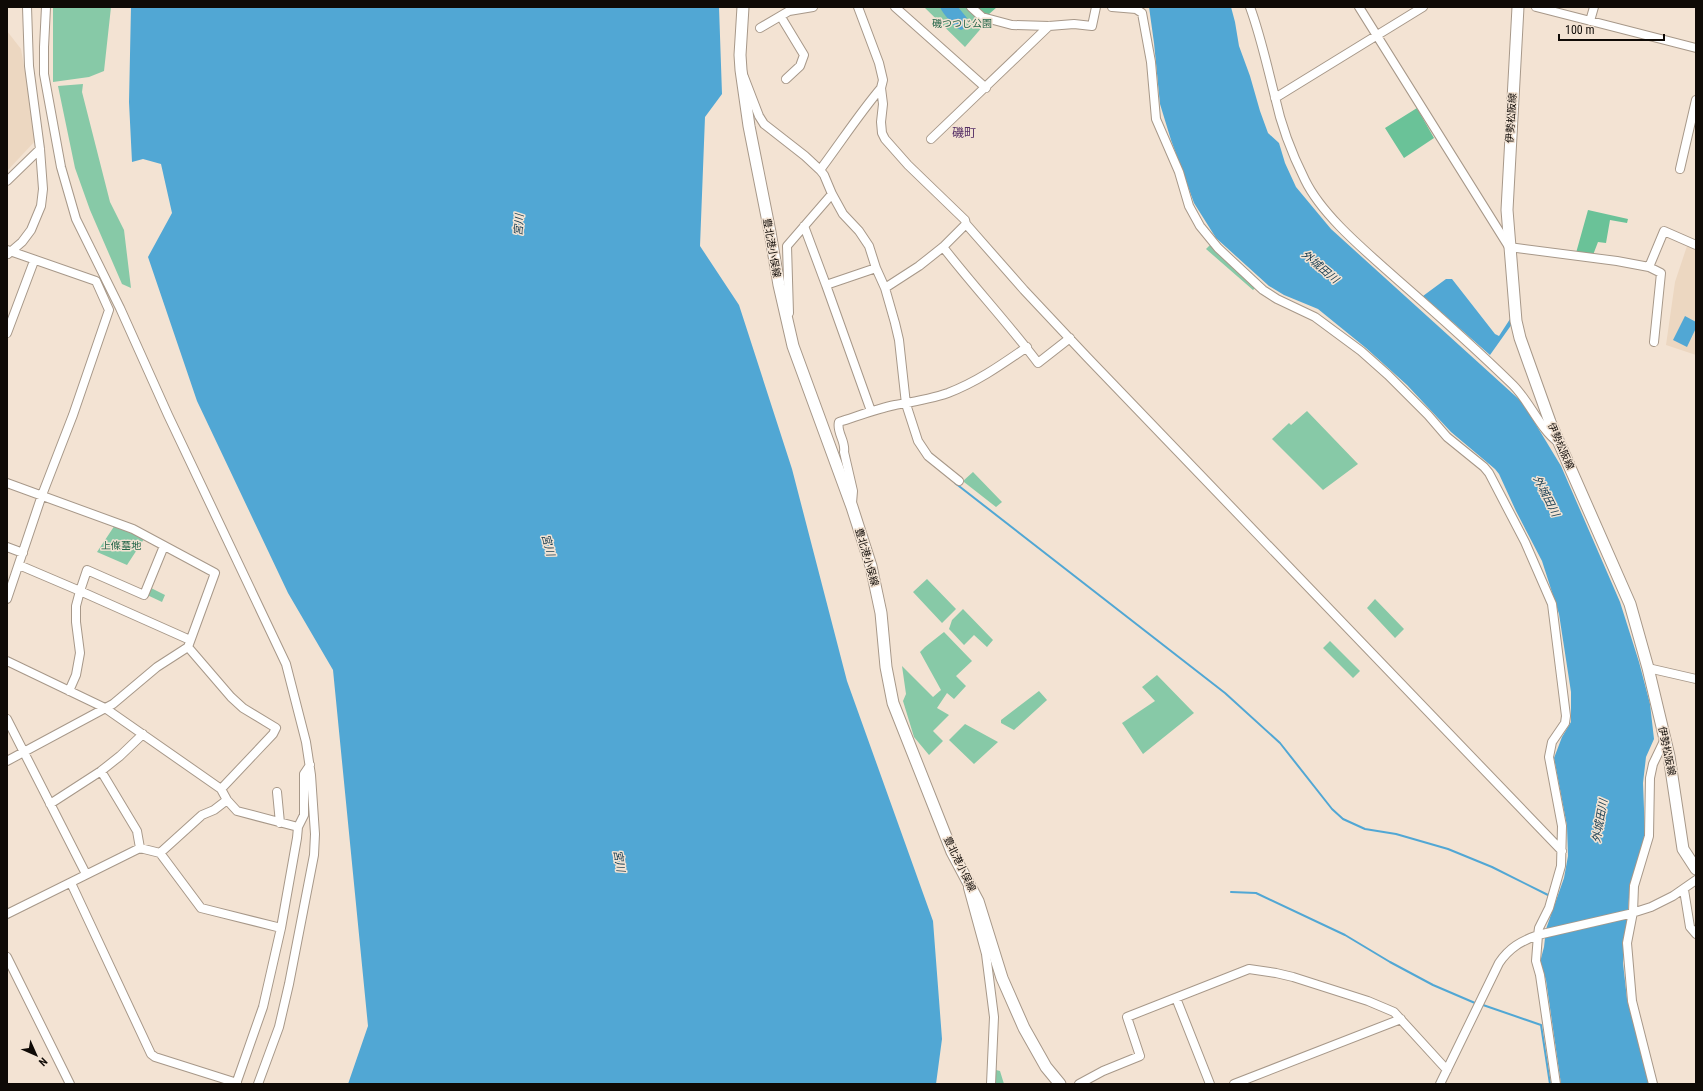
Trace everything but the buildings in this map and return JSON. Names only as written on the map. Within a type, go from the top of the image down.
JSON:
[{"type":"main road","name":"豊北港小俣線","points":[[743,7],[740,55],[753,149],[789,334],[852,507],[870,564],[881,612],[886,667],[893,703],[952,852],[966,881],[978,901],[1002,978],[1024,1028],[1046,1067],[1060,1084]]},
{"type":"main road","name":"伊勢松阪線","points":[[1518,7],[1507,180],[1509,247],[1516,321],[1520,338],[1550,422],[1624,590],[1648,668],[1673,779],[1683,849],[1696,869]]},
{"type":"street","points":[[8,252],[22,242],[31,230],[41,206],[43,189],[40,149],[29,66],[27,7]]},
{"type":"street","points":[[46,7],[44,74],[61,167],[76,219],[123,314],[168,415],[286,664],[306,742],[310,765],[315,834],[314,854],[289,984],[279,1027],[258,1084]]},
{"type":"street","points":[[760,28],[781,17],[788,9],[814,7]]},
{"type":"street","points":[[858,7],[879,63],[883,80],[881,88],[883,104],[882,132],[885,139],[908,165],[965,220],[966,224],[1070,338],[1562,851]]},
{"type":"street","points":[[895,7],[986,88]]},
{"type":"street","points":[[971,7],[982,17],[1012,25],[1050,26],[1074,24],[1092,26],[1096,7]]},
{"type":"street","points":[[1112,7],[1136,10],[1142,13],[1151,62],[1155,112],[1158,124],[1179,172],[1189,206],[1210,240],[1263,290],[1277,299],[1315,317],[1361,351],[1398,385],[1428,415],[1447,437],[1484,467],[1525,542],[1552,604],[1566,716],[1565,723],[1552,742],[1549,757],[1562,826],[1562,851],[1558,878],[1549,908],[1539,928],[1540,935],[1536,961],[1540,975],[1556,1084]]},
{"type":"street","points":[[1250,7],[1260,34],[1275,98],[1292,150],[1305,181],[1322,207],[1375,259],[1468,342],[1515,387],[1525,398],[1551,437],[1560,444]]},
{"type":"street","points":[[1359,7],[1509,247],[1591,257],[1648,267],[1660,273],[1654,342]]},
{"type":"street","points":[[1275,98],[1423,7]]},
{"type":"street","points":[[1536,7],[1696,48]]},
{"type":"street","points":[[1590,22],[1594,7]]},
{"type":"street","points":[[781,17],[804,55],[800,66],[786,79]]},
{"type":"street","points":[[931,139],[1050,26]]},
{"type":"street","points":[[742,70],[759,116],[764,124],[805,156],[820,170],[824,175],[843,214],[859,231],[869,246],[876,268],[885,288],[899,340],[906,404],[920,446],[928,456],[959,481]]},
{"type":"street","points":[[820,170],[859,114],[881,88]]},
{"type":"street","points":[[1680,169],[1696,100]]},
{"type":"street","points":[[7,181],[40,149]]},
{"type":"street","points":[[789,334],[787,246],[832,194]]},
{"type":"street","points":[[885,288],[919,266],[944,247],[966,224]]},
{"type":"street","points":[[804,226],[871,411]]},
{"type":"street","points":[[1648,267],[1664,231],[1696,245]]},
{"type":"street","points":[[944,247],[964,274],[1027,347],[1038,363],[1070,338]]},
{"type":"street","points":[[7,599],[42,496],[73,415],[109,310],[96,281],[8,252]]},
{"type":"street","points":[[7,333],[34,261]]},
{"type":"street","points":[[826,285],[876,268]]},
{"type":"street","points":[[852,507],[853,491],[844,452],[845,447],[838,426],[839,422],[871,411],[946,394],[985,376],[1027,347]]},
{"type":"street","points":[[7,483],[133,529],[215,573],[189,643],[157,667],[113,704],[7,761]]},
{"type":"street","points":[[69,691],[76,675],[80,653],[76,622],[76,606],[87,570],[147,597],[164,546]]},
{"type":"street","points":[[7,547],[23,553]]},
{"type":"street","points":[[19,565],[80,591],[189,643],[231,697],[243,708],[276,728],[273,734],[221,789]]},
{"type":"street","points":[[7,661],[105,708],[221,789],[227,800],[237,811],[298,827]]},
{"type":"street","points":[[1648,668],[1696,679]]},
{"type":"street","points":[[7,719],[86,874]]},
{"type":"street","points":[[50,804],[101,771],[120,756],[143,734]]},
{"type":"street","points":[[1653,1084],[1632,1001],[1627,943],[1634,886],[1649,836],[1650,778],[1653,764],[1664,741]]},
{"type":"street","points":[[71,883],[150,1054],[236,1084],[264,1006],[281,928],[298,827],[304,815],[304,774],[310,765]]},
{"type":"street","points":[[101,771],[137,831],[140,848]]},
{"type":"street","points":[[277,792],[280,823]]},
{"type":"street","points":[[160,853],[202,815],[214,810],[227,800]]},
{"type":"street","points":[[7,914],[140,848],[160,853],[201,908],[281,928]]},
{"type":"street","points":[[1440,1084],[1499,963],[1512,948],[1526,940],[1540,935],[1631,913],[1663,902],[1684,890],[1696,880]]},
{"type":"street","points":[[966,881],[986,954],[990,986],[994,1032],[991,1084]]},
{"type":"street","points":[[1684,890],[1690,926],[1696,934]]},
{"type":"street","points":[[7,957],[70,1084]]},
{"type":"street","points":[[1079,1084],[1104,1071],[1140,1056],[1127,1016],[1249,969],[1293,977],[1368,1001],[1394,1012],[1448,1070]]},
{"type":"street","points":[[1176,998],[1210,1084]]},
{"type":"street","points":[[1234,1084],[1400,1019]]},
{"type":"shaded area","points":[[7,31],[21,49],[37,139],[7,171]]},
{"type":"shaded area","points":[[1687,246],[1696,250],[1696,355],[1666,345],[1675,282]]},
{"type":"green space","points":[[53,7],[111,7],[104,71],[89,77],[53,82]]},
{"type":"green space","name":"磯つつじ公園","points":[[924,7],[969,7],[984,22],[984,25],[965,47]]},
{"type":"green space","points":[[975,7],[997,7],[988,15],[983,14]]},
{"type":"green space","points":[[83,84],[82,92],[110,202],[124,230],[131,288],[122,284],[90,210],[75,168],[58,86]]},
{"type":"green space","points":[[1417,108],[1434,138],[1404,158],[1385,128]]},
{"type":"green space","points":[[1588,210],[1628,219],[1627,223],[1610,220],[1606,243],[1598,242],[1593,255],[1576,253]]},
{"type":"green space","points":[[1210,245],[1256,287],[1253,290],[1206,249]]},
{"type":"green space","points":[[1307,411],[1358,464],[1323,490],[1272,439],[1289,423],[1291,425]]},
{"type":"green space","points":[[973,472],[1002,502],[996,507],[963,481]]},
{"type":"green space","name":"上條墓地","points":[[115,525],[144,539],[127,565],[97,552]]},
{"type":"green space","points":[[927,579],[956,609],[942,623],[913,592]]},
{"type":"green space","points":[[149,587],[165,595],[162,602],[145,594]]},
{"type":"green space","points":[[1375,599],[1404,629],[1395,638],[1367,608]]},
{"type":"green space","points":[[963,609],[993,640],[987,647],[974,635],[964,645],[949,629],[952,620]]},
{"type":"green space","points":[[944,632],[972,661],[956,676],[966,686],[954,699],[947,693],[937,708],[949,715],[933,731],[943,741],[929,755],[914,737],[903,701],[906,694],[902,666],[933,697],[941,690],[920,652]]},
{"type":"green space","points":[[1330,641],[1360,671],[1353,678],[1323,648]]},
{"type":"green space","points":[[1157,675],[1194,713],[1143,754],[1122,723],[1155,701],[1142,687]]},
{"type":"green space","points":[[1039,691],[1047,700],[1014,730],[1001,723],[1001,720]]},
{"type":"green space","points":[[965,724],[998,742],[974,764],[949,740]]},
{"type":"green space","points":[[996,1070],[1000,1071],[1004,1084],[996,1084]]},
{"type":"water","name":"宮川","points":[[131,7],[719,7],[722,94],[705,117],[700,246],[739,305],[792,469],[847,681],[933,921],[942,1039],[936,1084],[348,1084],[368,1026],[333,670],[288,593],[197,401],[148,257],[172,213],[161,164],[143,159],[132,162],[129,102]]},
{"type":"water","points":[[940,7],[958,7],[967,18],[964,20],[964,25],[966,26],[965,28],[961,30],[955,26],[946,17]]},
{"type":"water","name":"外城田川","points":[[1149,7],[1231,7],[1239,46],[1250,76],[1260,111],[1268,133],[1279,143],[1285,163],[1296,187],[1331,229],[1523,403],[1561,466],[1620,602],[1639,662],[1650,704],[1654,739],[1646,757],[1643,783],[1645,835],[1630,887],[1623,963],[1627,999],[1649,1084],[1561,1084],[1546,980],[1540,962],[1544,947],[1546,929],[1564,878],[1568,856],[1567,826],[1554,758],[1562,737],[1571,722],[1571,692],[1559,614],[1542,561],[1499,474],[1495,469],[1451,432],[1407,385],[1366,348],[1318,309],[1284,295],[1269,286],[1216,238],[1194,203],[1171,140],[1160,104]]},
{"type":"water","points":[[1446,279],[1452,279],[1495,334],[1499,336],[1510,319],[1512,324],[1490,355],[1423,296]]},
{"type":"water","points":[[1685,316],[1696,322],[1696,328],[1687,347],[1673,340]]},
{"type":"waterway","points":[[955,483],[1225,693],[1280,743],[1332,809],[1343,819],[1365,829],[1396,834],[1448,849],[1492,867],[1548,895]]},
{"type":"waterway","points":[[1231,892],[1256,893],[1345,935],[1390,962],[1433,985],[1475,1003]]},
{"type":"waterway","points":[[1483,1005],[1541,1025],[1550,1084]]},
{"type":"district","name":"磯町","points":[[964,133]]}]
